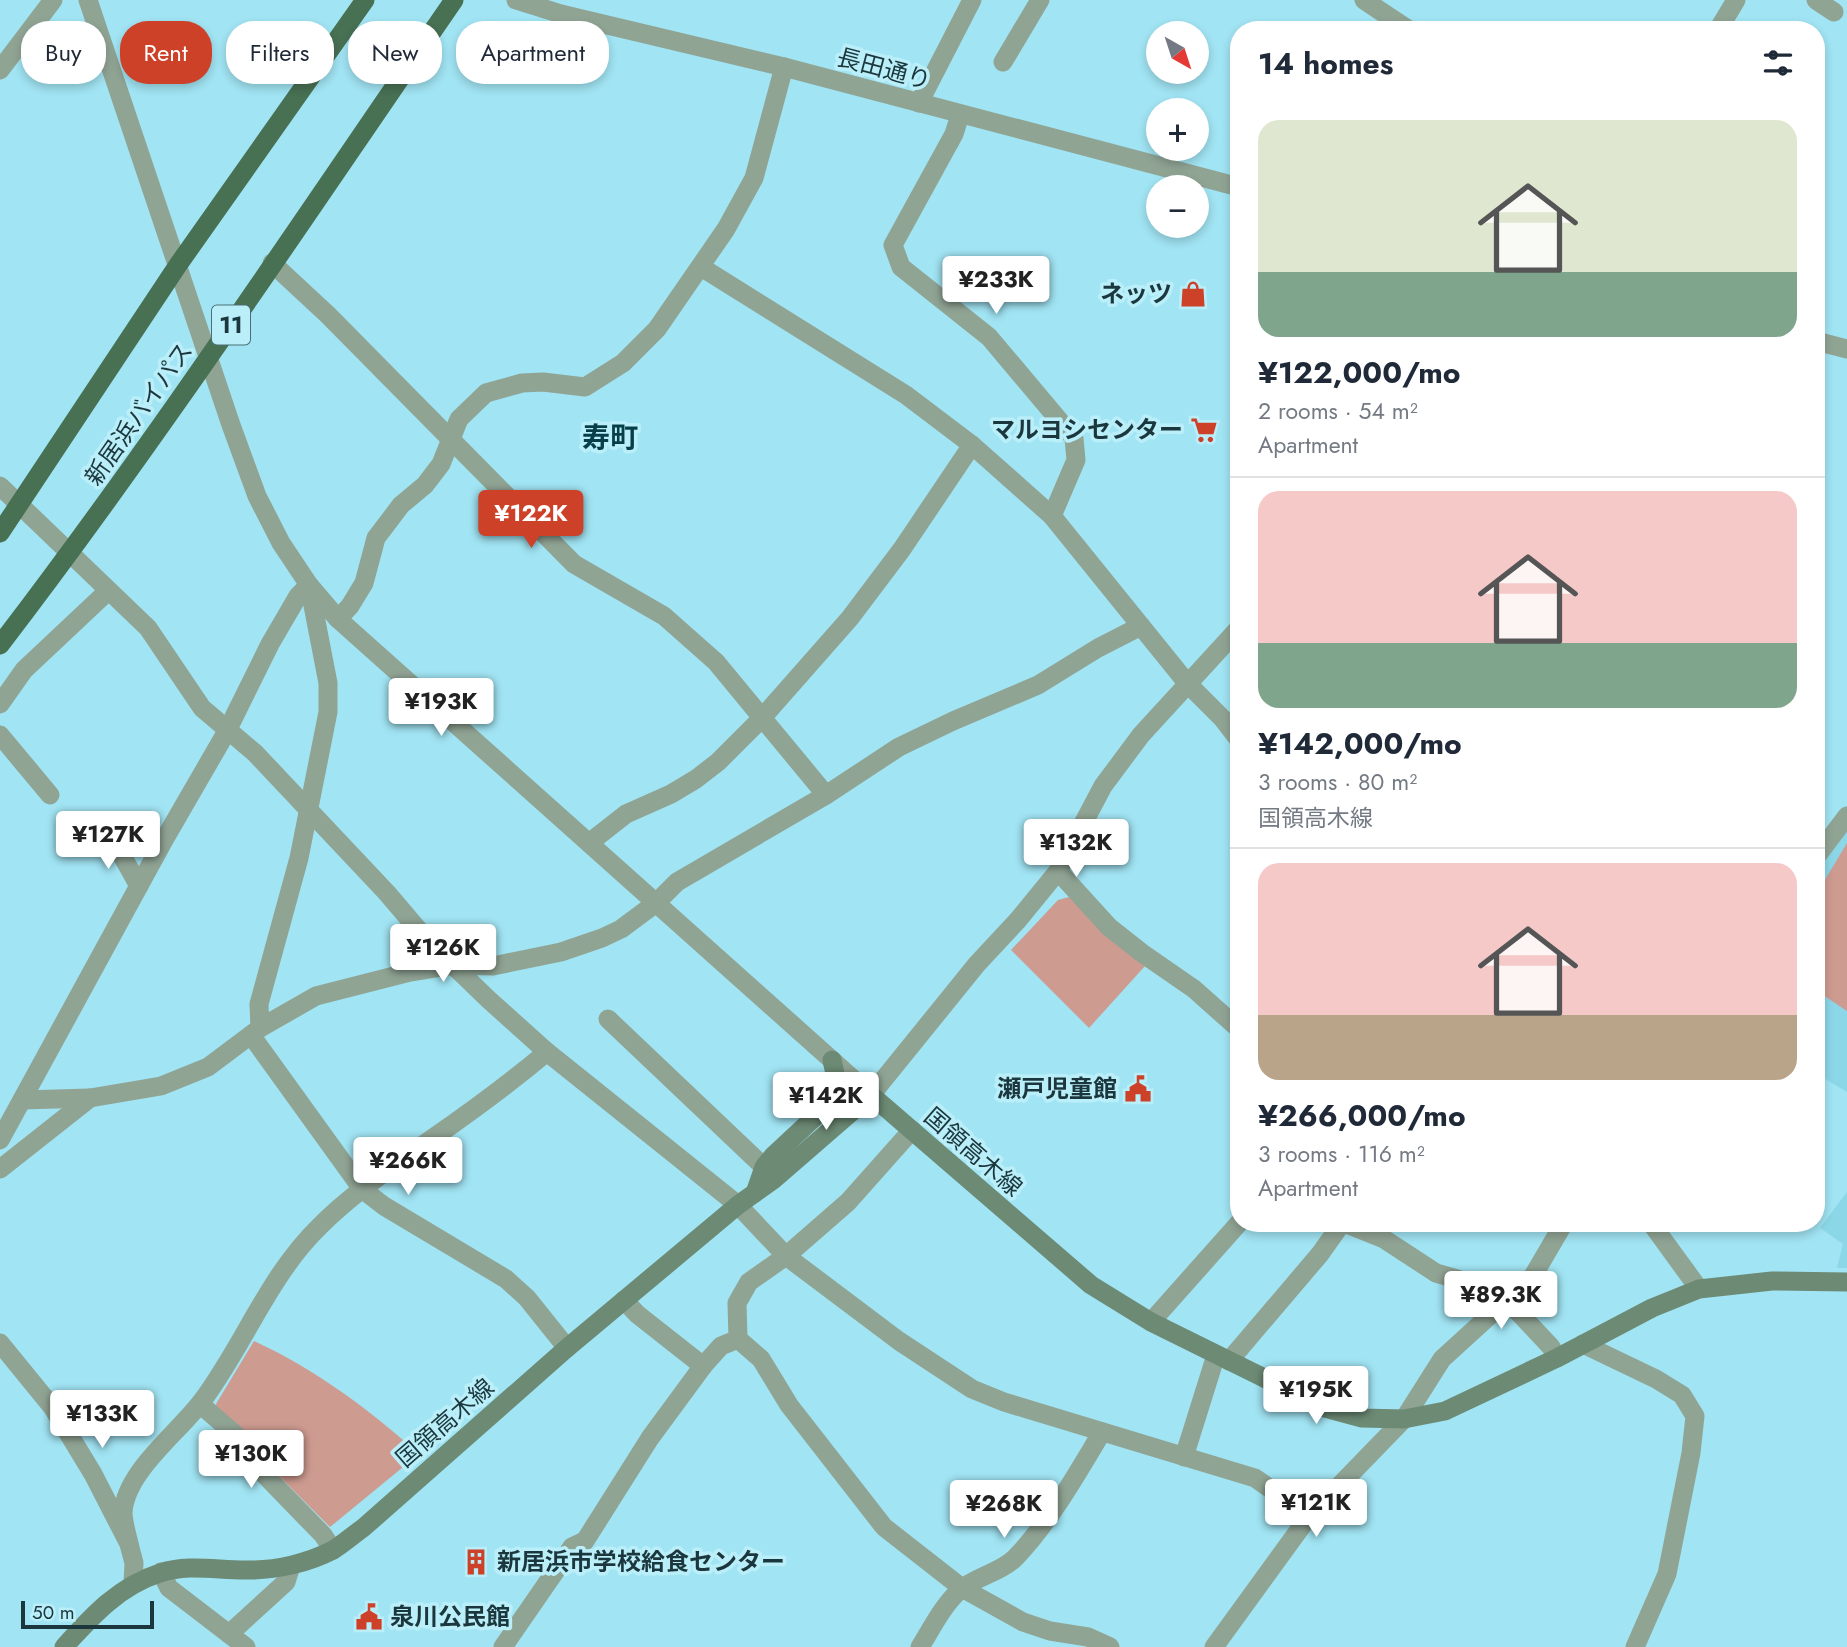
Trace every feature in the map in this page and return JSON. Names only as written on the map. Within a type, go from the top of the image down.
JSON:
[{"type":"highway","name":"新居浜バイパス","points":[[0,533],[178,265],[365,0]]},
{"type":"highway","name":"新居浜バイパス","points":[[0,645],[70,553],[209,359],[454,0]]},
{"type":"main road","points":[[755,1193],[764,1167],[773,1156],[833,1100],[838,1088],[832,1060]]},
{"type":"main road","name":"国領高木線","points":[[64,1647],[102,1606],[133,1584],[161,1572],[186,1567],[252,1571],[291,1566],[333,1550],[363,1528],[567,1348],[871,1095],[1091,1285],[1151,1322],[1223,1358],[1325,1408],[1362,1418],[1404,1419],[1445,1411],[1558,1358],[1652,1308],[1699,1289],[1772,1281],[1847,1282]]},
{"type":"street","points":[[0,70],[53,0]]},
{"type":"street","points":[[88,0],[257,496],[281,543],[309,585],[338,619],[871,1095],[977,964],[1058,871],[1103,786],[1140,735],[1230,638]]},
{"type":"street","name":"長田通り","points":[[516,0],[557,7],[1230,185]]},
{"type":"street","points":[[919,103],[972,0]]},
{"type":"street","points":[[1003,62],[1040,0]]},
{"type":"street","points":[[1364,0],[1396,21]]},
{"type":"street","points":[[1723,21],[1736,0]]},
{"type":"street","points":[[1816,0],[1834,12]]},
{"type":"street","points":[[338,619],[350,606],[364,583],[376,538],[401,505],[425,485],[442,464],[459,419],[486,393],[522,383],[543,382],[585,387],[623,363],[657,329],[726,229],[754,178],[784,67]]},
{"type":"street","points":[[960,115],[954,134],[892,245],[901,267],[989,337],[1074,438],[1076,460],[1052,516]]},
{"type":"street","points":[[272,263],[328,315],[574,564],[664,616],[716,662],[826,795]]},
{"type":"street","points":[[701,267],[906,395],[972,444],[1052,516],[1187,683],[1230,728]]},
{"type":"street","points":[[1825,343],[1847,349]]},
{"type":"street","points":[[589,843],[626,814],[671,794],[696,779],[718,762],[762,718],[850,618],[902,549],[972,444]]},
{"type":"street","points":[[0,486],[148,628],[202,708],[255,753],[387,893],[427,940],[547,1052],[738,1205],[786,1255],[899,1341],[972,1389],[1004,1402],[1255,1478],[1307,1519]]},
{"type":"street","points":[[0,1140],[227,731],[270,643],[298,596],[309,585]]},
{"type":"street","points":[[309,585],[328,683],[328,712],[299,859],[259,1004],[256,1031],[362,1189],[384,1206],[506,1279],[527,1298],[567,1348]]},
{"type":"street","points":[[0,704],[24,670],[108,591]]},
{"type":"street","points":[[22,1100],[90,1098],[161,1086],[208,1067],[256,1031],[316,996],[410,972],[453,965],[493,966],[561,952],[602,938],[621,929],[656,903],[677,882],[826,795],[898,747],[953,720],[1038,685],[1098,648],[1141,626]]},
{"type":"street","points":[[0,735],[50,795]]},
{"type":"street","points":[[1825,845],[1847,816]]},
{"type":"street","points":[[111,836],[139,886]]},
{"type":"street","points":[[1058,871],[1109,927],[1194,989],[1230,1021]]},
{"type":"street","points":[[608,1019],[764,1167]]},
{"type":"street","points":[[133,1584],[134,1563],[123,1512],[133,1481],[200,1404],[230,1360],[282,1271],[318,1227],[362,1189],[496,1094],[547,1052]]},
{"type":"street","points":[[0,1169],[90,1098]]},
{"type":"street","points":[[912,1130],[848,1202],[786,1255],[749,1282],[737,1303],[738,1339],[761,1359],[789,1405],[884,1527],[962,1588],[1023,1622],[1050,1631],[1088,1637],[1110,1647]]},
{"type":"street","points":[[1151,1322],[1231,1232]]},
{"type":"street","points":[[1184,1457],[1223,1358],[1320,1254],[1336,1232]]},
{"type":"street","points":[[1382,1232],[1436,1273],[1485,1287],[1506,1299],[1558,1358]]},
{"type":"street","points":[[1214,1647],[1307,1519],[1404,1419],[1442,1359],[1533,1276],[1559,1232]]},
{"type":"street","points":[[1658,1232],[1699,1289]]},
{"type":"street","points":[[624,1300],[637,1314],[703,1366]]},
{"type":"street","points":[[503,1647],[572,1547],[584,1541],[650,1438],[703,1366],[721,1346],[738,1339]]},
{"type":"street","points":[[0,1343],[53,1408],[93,1474],[129,1544]]},
{"type":"street","points":[[1583,1344],[1656,1379],[1682,1395],[1695,1416],[1691,1453],[1667,1574],[1635,1647]]},
{"type":"street","points":[[200,1404],[238,1437],[255,1465],[323,1535],[333,1550]]},
{"type":"street","points":[[920,1647],[946,1605],[962,1588],[981,1580],[1014,1559],[1060,1501],[1102,1432]]},
{"type":"street","points":[[229,1634],[286,1582],[291,1566]]},
{"type":"street","points":[[161,1572],[169,1588],[246,1647]]},
{"type":"shaded area","points":[[1847,828],[1847,1092],[1825,1079],[1825,859]]},
{"type":"shaded area","points":[[1847,843],[1847,1011],[1825,996],[1825,880]]},
{"type":"shaded area","points":[[1069,897],[1145,966],[1089,1028],[1011,950],[1058,900]]},
{"type":"shaded area","points":[[1847,1192],[1847,1268],[1837,1268],[1843,1244],[1825,1231],[1825,1221]]},
{"type":"shaded area","points":[[254,1341],[299,1364],[341,1392],[419,1454],[330,1527],[218,1415],[216,1404]]},
{"type":"place","name":"ネッツ","points":[[1193,294]]},
{"type":"place","name":"マルヨシセンター","points":[[1204,430]]},
{"type":"place","name":"瀬戸児童館","points":[[1138,1089]]},
{"type":"place","name":"新居浜市学校給食センター","points":[[476,1562]]},
{"type":"place","name":"泉川公民館","points":[[369,1617]]},
{"type":"district","name":"寿町","points":[[610,437]]}]
